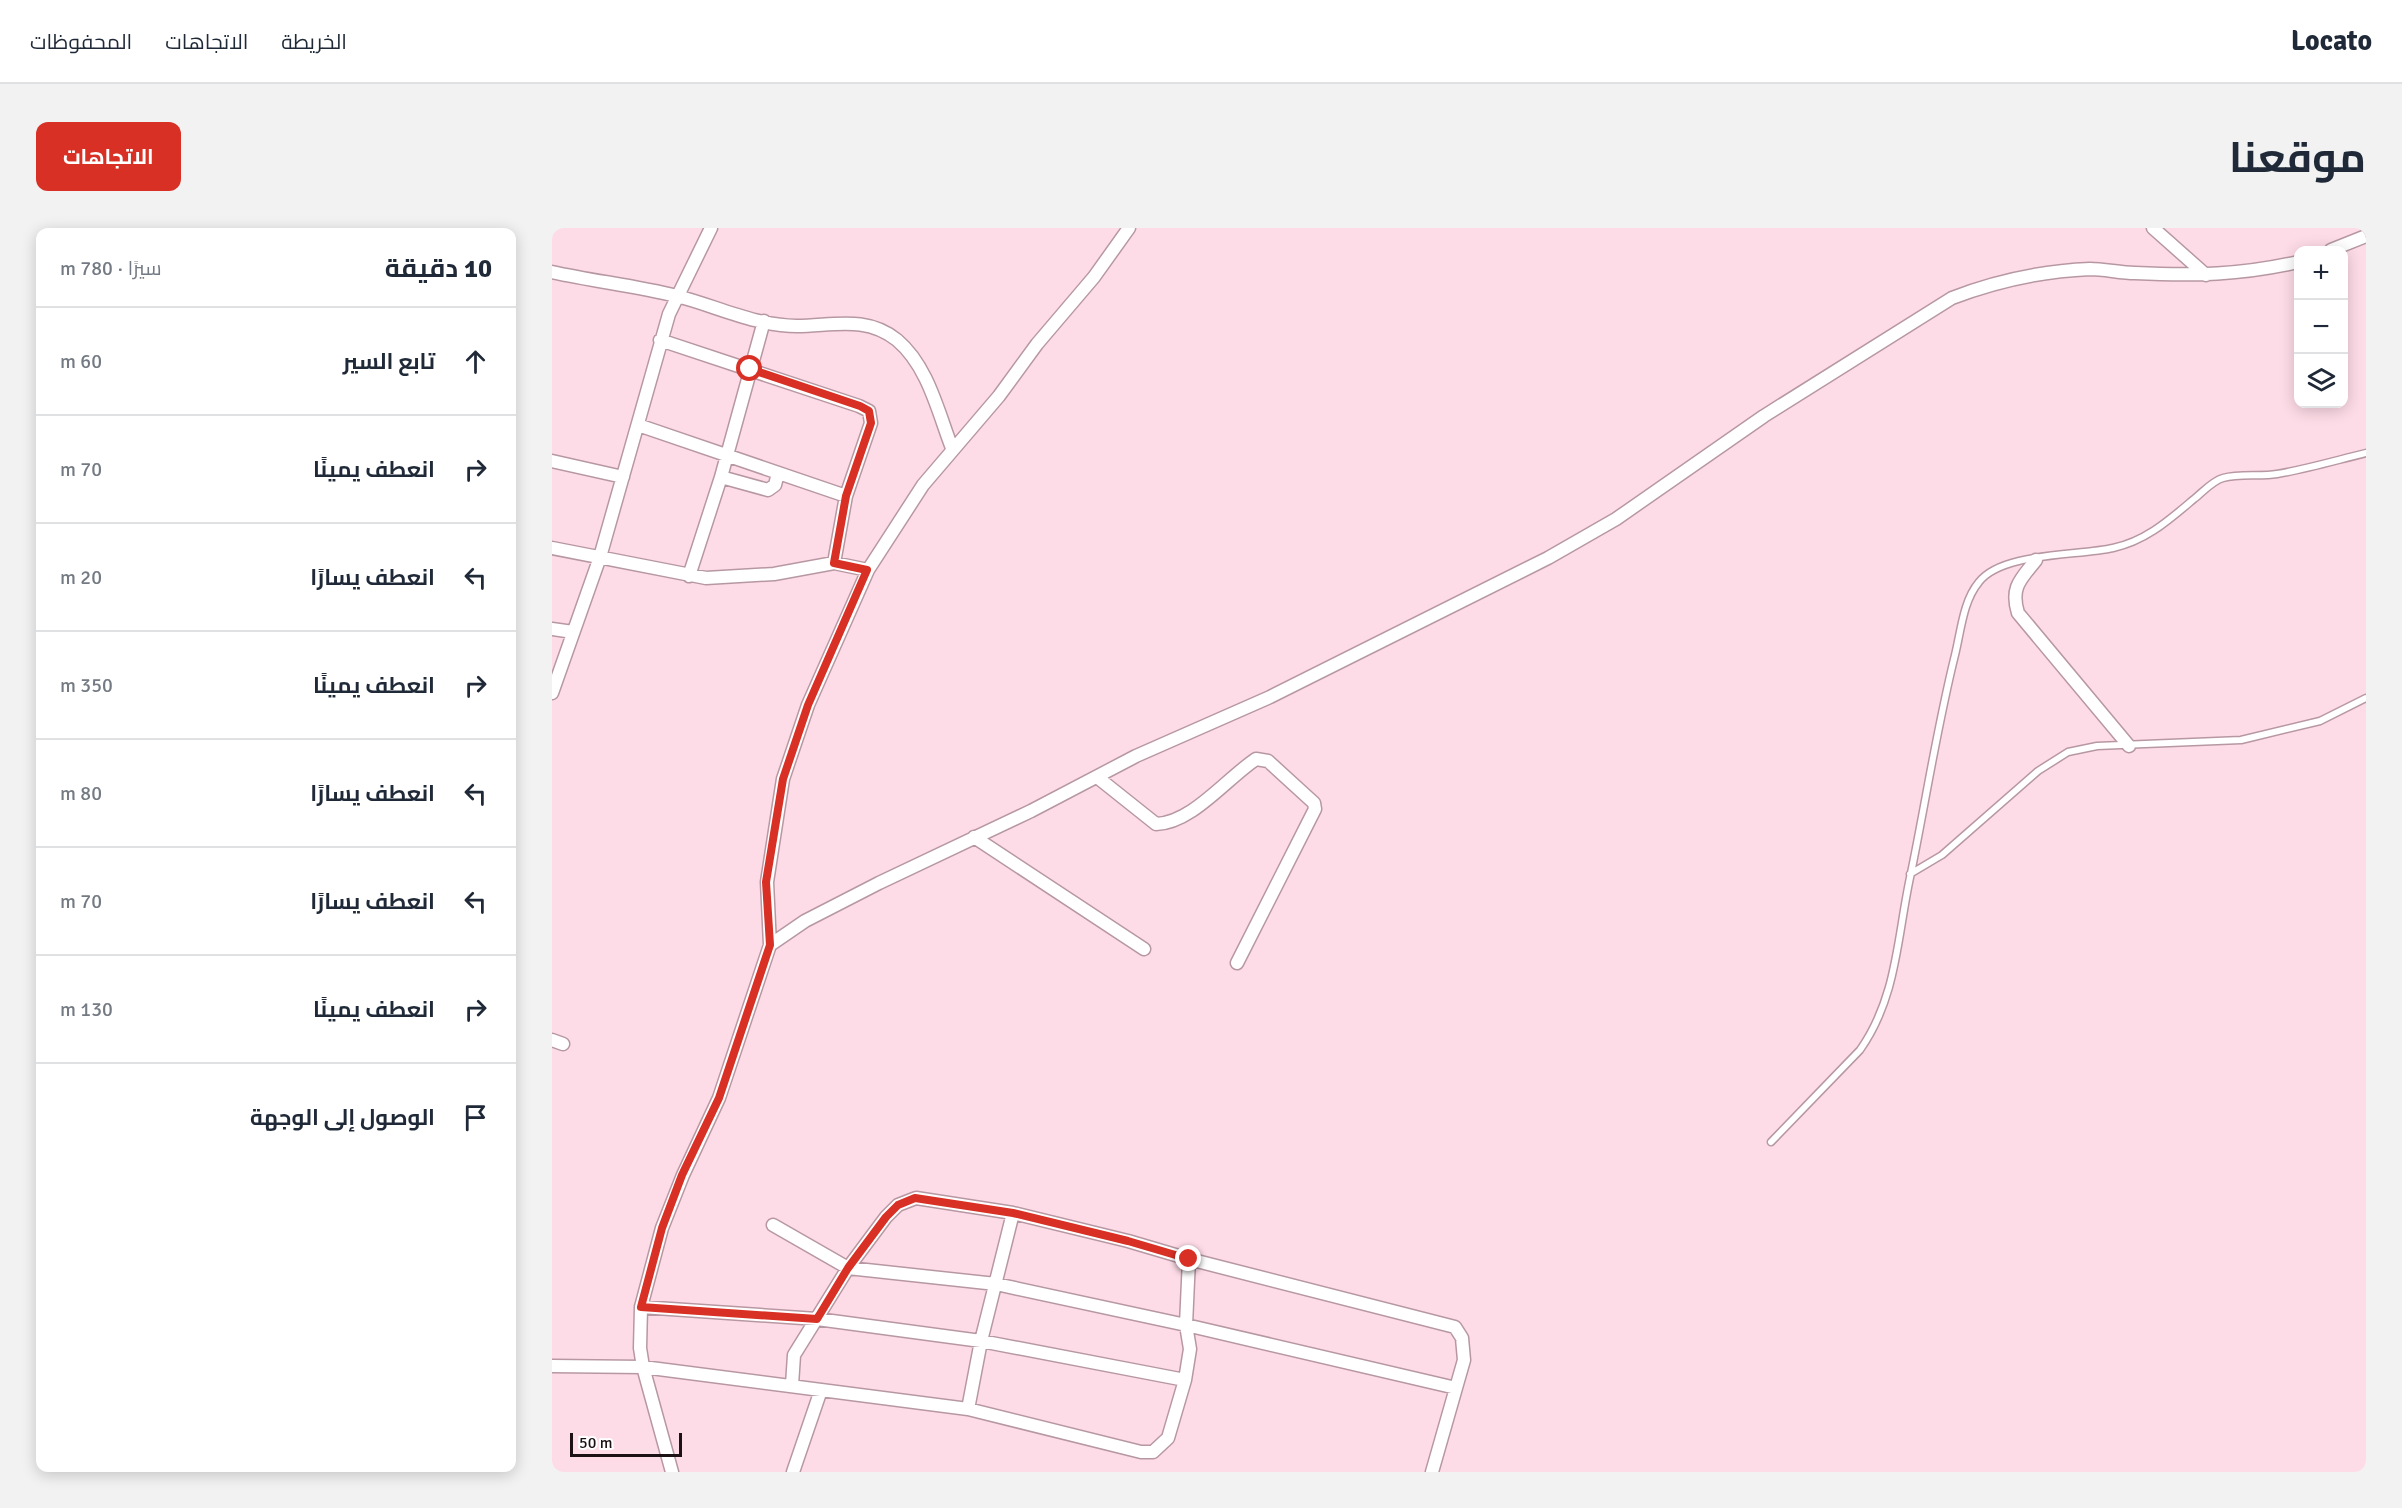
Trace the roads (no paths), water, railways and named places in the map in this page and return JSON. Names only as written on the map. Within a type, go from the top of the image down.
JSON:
[{"type":"street","points":[[552,693],[600,557],[660,340],[677,296],[711,228]]},
{"type":"street","points":[[672,1472],[643,1367],[640,1348],[641,1307],[662,1228],[682,1175],[719,1098],[770,945],[766,882],[783,779],[808,705],[867,570],[922,485],[999,396],[1037,344],[1094,277],[1129,228]]},
{"type":"street","points":[[2153,228],[2206,275]]},
{"type":"street","points":[[2341,246],[2366,236]]},
{"type":"street","points":[[770,945],[815,916],[1136,756],[1270,697],[1567,547],[1616,519],[1764,416],[1952,298],[1979,288],[2058,271],[2093,269],[2133,273],[2206,275],[2255,272],[2294,263]]},
{"type":"street","points":[[552,272],[677,296],[764,321],[794,326],[850,322],[878,328],[897,340],[917,360],[952,448]]},
{"type":"street","points":[[689,576],[721,477],[764,321]]},
{"type":"street","points":[[660,340],[860,406],[869,411],[871,423],[846,496],[834,563]]},
{"type":"street","points":[[638,424],[846,496]]},
{"type":"street","points":[[552,461],[623,477]]},
{"type":"street","points":[[721,477],[768,490],[774,485],[778,473]]},
{"type":"street","points":[[552,548],[689,576],[723,578],[774,574],[834,563],[867,570]]},
{"type":"street","points":[[2036,560],[2017,585],[2013,598],[2018,613],[2129,746]]},
{"type":"street","points":[[552,628],[573,632]]},
{"type":"street","points":[[1097,777],[1156,824],[1168,824],[1185,816],[1256,759],[1268,761],[1314,803],[1315,809],[1237,963]]},
{"type":"street","points":[[974,837],[1144,949]]},
{"type":"street","points":[[792,1385],[794,1355],[848,1268],[886,1217],[898,1205],[915,1198],[1013,1213],[1455,1327],[1459,1331],[1464,1346],[1464,1360],[1432,1472]]},
{"type":"street","points":[[968,1409],[981,1341],[1013,1213]]},
{"type":"street","points":[[773,1225],[848,1268],[996,1284],[1186,1325],[1456,1388]]},
{"type":"street","points":[[552,1365],[643,1367],[968,1409],[1141,1452],[1153,1452],[1168,1438],[1185,1380],[1190,1349],[1186,1325],[1189,1259]]},
{"type":"street","points":[[641,1307],[817,1319],[981,1341],[1185,1380]]},
{"type":"street","points":[[793,1472],[821,1390]]},
{"type":"lane","points":[[1771,1142],[1860,1050],[1870,1035],[1894,974],[1910,874],[1944,701],[1971,594],[1983,578],[1998,568],[2114,548],[2135,541],[2150,534],[2223,478],[2278,474],[2366,453]]},
{"type":"lane","points":[[1910,874],[1942,855],[2056,758],[2089,747],[2241,740],[2320,721],[2366,698]]}]
